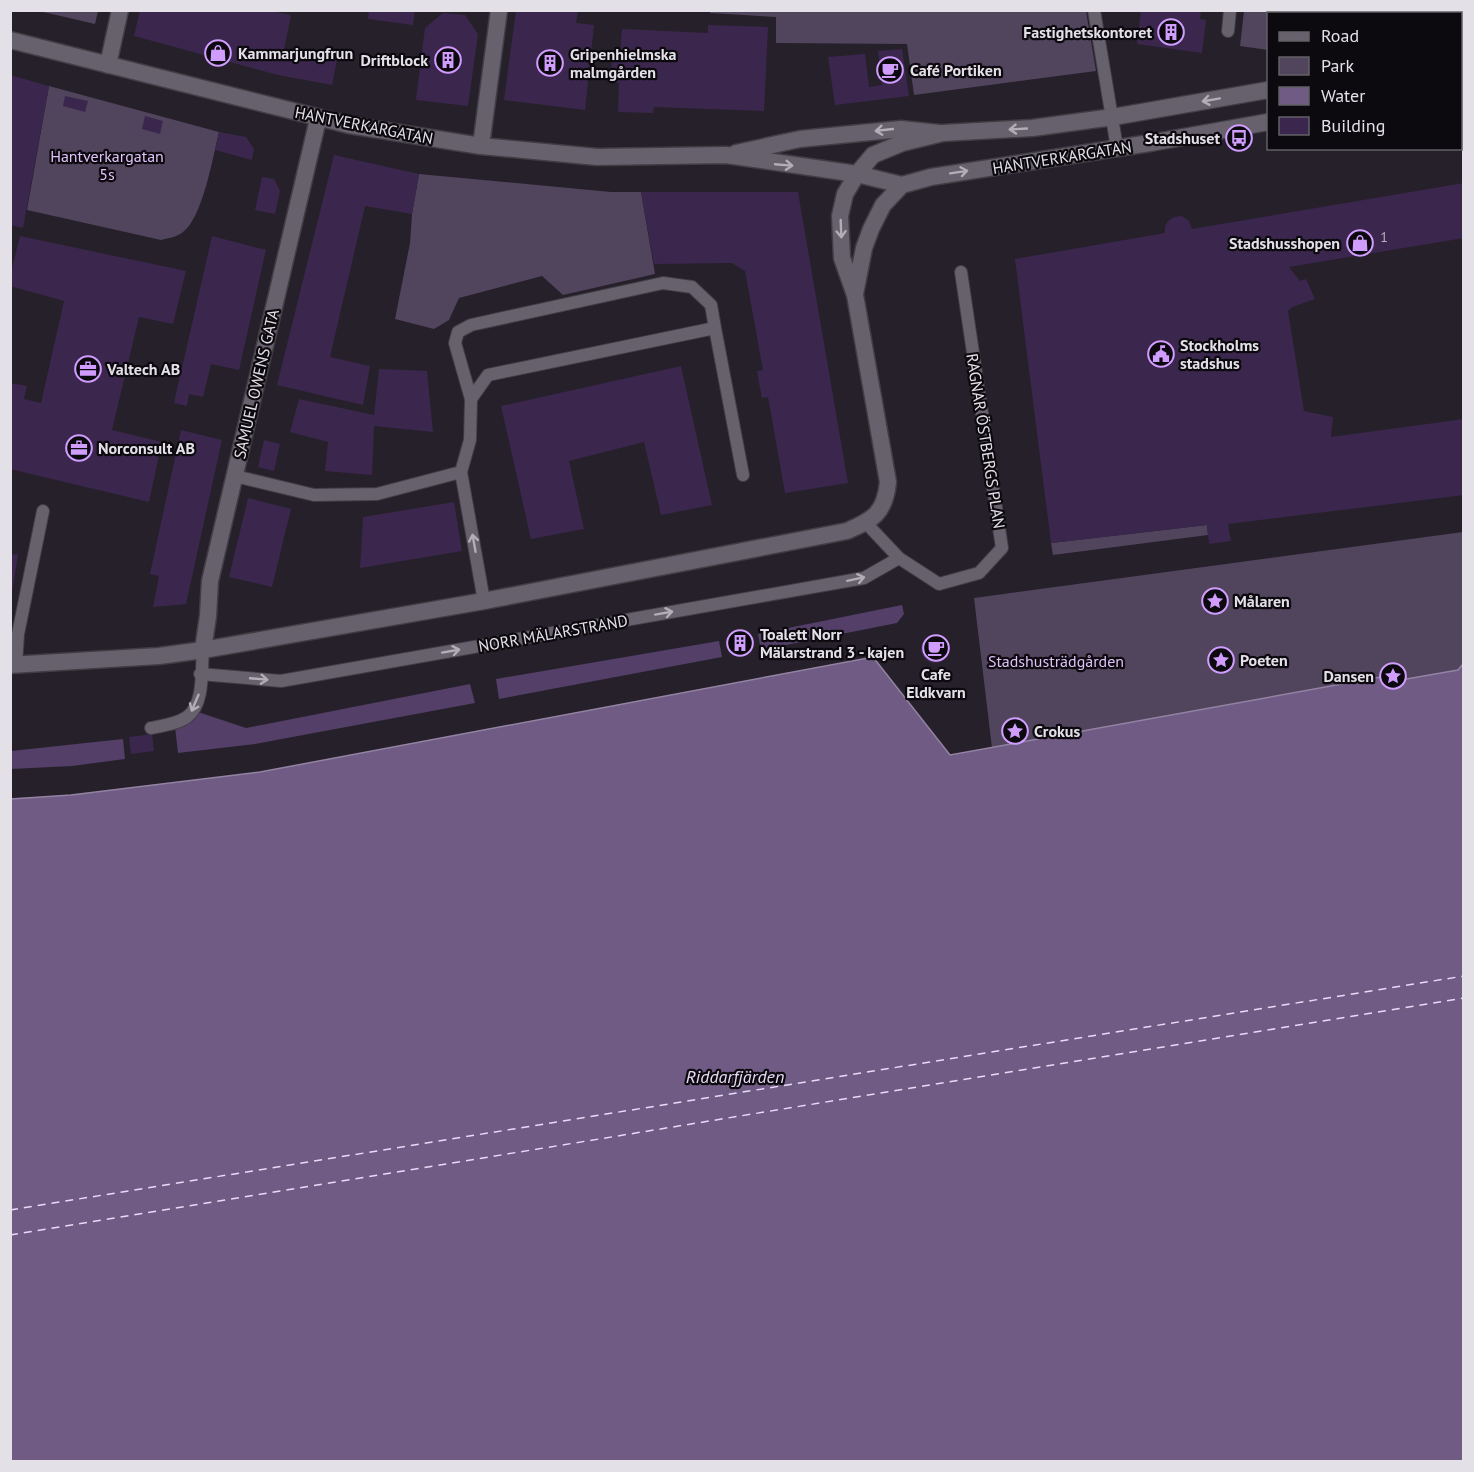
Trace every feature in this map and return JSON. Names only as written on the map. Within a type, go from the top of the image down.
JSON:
[{"type":"street","points":[[108,65],[120,10]]},
{"type":"street","points":[[481,146],[499,10]]},
{"type":"street","name":"HANTVERKARGATAN","points":[[10,40],[348,125],[481,146],[597,157],[726,156],[857,174],[902,185],[932,177],[1267,122]]},
{"type":"street","name":"HANTVERKARGATAN","points":[[726,156],[800,139],[901,129],[943,133],[1032,128],[1113,117],[1267,90]]},
{"type":"street","name":"SAMUEL OWENS GATA","points":[[203,650],[210,581],[318,119]]},
{"type":"street","name":"HANTVERKARGATAN","points":[[857,174],[873,154],[902,143],[943,133]]},
{"type":"street","points":[[13,665],[159,656],[203,650],[484,601],[847,531],[872,518],[887,499],[888,483],[855,295],[842,258],[840,216],[845,194],[857,174]]},
{"type":"street","points":[[855,295],[864,248],[871,229],[883,205],[902,185]]},
{"type":"lane","points":[[1094,10],[1117,148]]},
{"type":"lane","points":[[1228,31],[1230,10]]},
{"type":"lane","name":"RAGNAR ÖSTBERGS PLAN","points":[[872,518],[899,558],[939,584],[979,573],[1002,548],[960,272]]},
{"type":"lane","points":[[484,601],[461,472],[470,440],[471,399],[455,343],[458,332],[471,325],[663,283],[692,287],[711,305],[743,475]]},
{"type":"lane","points":[[471,399],[488,375],[716,328]]},
{"type":"lane","points":[[235,476],[314,495],[377,494],[461,472]]},
{"type":"lane","points":[[13,665],[43,511]]},
{"type":"lane","name":"NORR MÄLARSTRAND","points":[[200,674],[281,681],[864,578],[899,558]]},
{"type":"lane","points":[[151,728],[168,725],[188,717],[198,701],[203,650]]},
{"type":"green space","points":[[98,10],[95,24],[39,11]]},
{"type":"green space","points":[[710,11],[1086,11],[1096,71],[914,95],[907,44],[776,43],[776,17],[710,13]]},
{"type":"green space","points":[[1244,11],[1463,11],[1463,35],[1462,12],[1267,12],[1267,50],[1240,46]]},
{"type":"green space","name":"Hantverkargatan 5s","points":[[49,86],[219,132],[202,200],[190,224],[183,232],[161,240],[27,210]]},
{"type":"green space","points":[[419,174],[611,192],[641,192],[655,274],[563,295],[542,276],[459,298],[449,320],[434,329],[395,319],[410,243]]},
{"type":"green space","points":[[1207,525],[1208,535],[1053,555],[1051,543]]},
{"type":"green space","name":"Stadshusträdgården","points":[[1463,532],[1463,664],[1458,670],[1395,681],[1385,676],[992,748],[974,598]]},
{"type":"shaded area","points":[[902,605],[904,614],[897,623],[761,650],[758,634]]},
{"type":"shaded area","points":[[719,641],[722,657],[499,699],[496,679]]},
{"type":"shaded area","points":[[470,684],[475,703],[255,744],[178,753],[175,727],[190,722],[198,712],[246,728]]},
{"type":"shaded area","points":[[123,739],[125,759],[72,766],[11,769],[11,751]]},
{"type":"water","name":"Riddarfjärden","points":[[873,657],[950,755],[1386,676],[1395,681],[1458,670],[1463,664],[1463,1461],[11,1461],[11,799],[71,795],[260,772]]},
{"type":"building","points":[[140,10],[266,10],[291,15],[284,50],[337,60],[332,85],[278,75],[134,36]]},
{"type":"building","points":[[369,10],[415,10],[413,25],[368,19]]},
{"type":"building","name":"Gripenhielmska malmgården","points":[[516,10],[578,10],[576,23],[594,25],[585,110],[504,100]]},
{"type":"building","name":"Fastighetskontoret","points":[[1141,10],[1201,10],[1200,19],[1206,20],[1202,53],[1137,44]]},
{"type":"building","name":"Driftblock","points":[[443,13],[465,15],[478,34],[468,106],[416,100],[425,28]]},
{"type":"building","points":[[708,25],[768,27],[764,111],[654,107],[653,113],[618,112],[619,83],[611,83],[612,55],[620,55],[622,29],[708,33]]},
{"type":"building","points":[[902,49],[909,96],[835,105],[828,57],[865,54],[869,87],[882,85],[878,51]]},
{"type":"building","points":[[10,75],[49,86],[23,228],[10,225]]},
{"type":"building","points":[[65,96],[88,101],[85,112],[63,106]]},
{"type":"building","points":[[145,116],[163,121],[160,134],[142,129]]},
{"type":"building","points":[[219,132],[246,137],[254,149],[252,160],[215,150]]},
{"type":"building","points":[[334,155],[419,174],[412,214],[365,206],[330,357],[370,366],[363,405],[277,385]]},
{"type":"building","points":[[262,177],[274,179],[280,191],[275,214],[255,210]]},
{"type":"building","name":"Stockholms stadshus","points":[[1464,183],[1464,238],[1289,267],[1300,281],[1306,279],[1315,299],[1292,307],[1288,311],[1304,411],[1333,417],[1331,437],[1464,419],[1464,495],[1228,524],[1231,541],[1209,544],[1207,525],[1051,543],[1015,259],[1165,233],[1165,226],[1174,217],[1182,216],[1189,221],[1192,229]]},
{"type":"building","points":[[641,192],[798,192],[848,483],[785,493],[768,397],[762,398],[759,383],[757,371],[763,370],[745,271],[732,263],[654,264]]},
{"type":"building","points":[[20,236],[186,271],[173,324],[139,317],[112,430],[162,442],[149,502],[10,469],[10,383],[27,386],[24,399],[41,403],[64,301],[10,286],[10,276]]},
{"type":"building","points":[[212,236],[266,250],[239,370],[211,364],[203,397],[189,394],[187,406],[174,403]]},
{"type":"building","points":[[681,366],[712,505],[661,515],[644,442],[569,461],[584,529],[531,539],[501,406]]},
{"type":"building","points":[[379,369],[427,371],[433,432],[374,426],[372,475],[325,471],[328,442],[290,432],[299,399],[374,415]]},
{"type":"building","points":[[181,430],[222,440],[186,604],[153,607],[159,576],[150,574]]},
{"type":"building","points":[[264,440],[280,444],[274,471],[258,467]]},
{"type":"building","points":[[248,498],[291,509],[272,587],[229,577]]},
{"type":"building","points":[[454,502],[462,551],[360,568],[363,517]]},
{"type":"building","points":[[18,554],[12,593],[10,593],[10,555]]},
{"type":"building","points":[[935,635],[945,639],[949,649],[945,659],[935,663],[925,659],[921,649],[925,639]]},
{"type":"building","name":"Toalett Norr Mälarstrand 3 - kajen","points":[[747,637],[749,646],[732,648],[731,640]]},
{"type":"building","points":[[152,734],[154,751],[131,754],[129,737]]},
{"type":"ferry route","points":[[10,1210],[1464,976]]},
{"type":"ferry route","points":[[10,1235],[1464,998]]},
{"type":"place","name":"Fastighetskontoret","points":[[1171,32]]},
{"type":"place","name":"Kammarjungfrun","points":[[218,53]]},
{"type":"place","name":"Driftblock","points":[[448,60]]},
{"type":"place","name":"Gripenhielmska malmgården","points":[[550,63]]},
{"type":"place","name":"Café Portiken","points":[[890,70]]},
{"type":"place","name":"Stadshuset","points":[[1239,138]]},
{"type":"place","name":"Stadshusshopen","points":[[1360,243]]},
{"type":"place","name":"Stockholms stadshus","points":[[1161,354]]},
{"type":"place","name":"Valtech AB","points":[[88,369]]},
{"type":"place","name":"Norconsult AB","points":[[79,448]]},
{"type":"place","name":"Målaren","points":[[1215,601]]},
{"type":"place","name":"Toalett Norr Mälarstrand 3 - kajen","points":[[740,643]]},
{"type":"place","name":"Cafe Eldkvarn","points":[[936,648]]},
{"type":"place","name":"Poeten","points":[[1221,660]]},
{"type":"place","name":"Dansen","points":[[1393,676]]},
{"type":"place","name":"Crokus","points":[[1015,731]]}]
